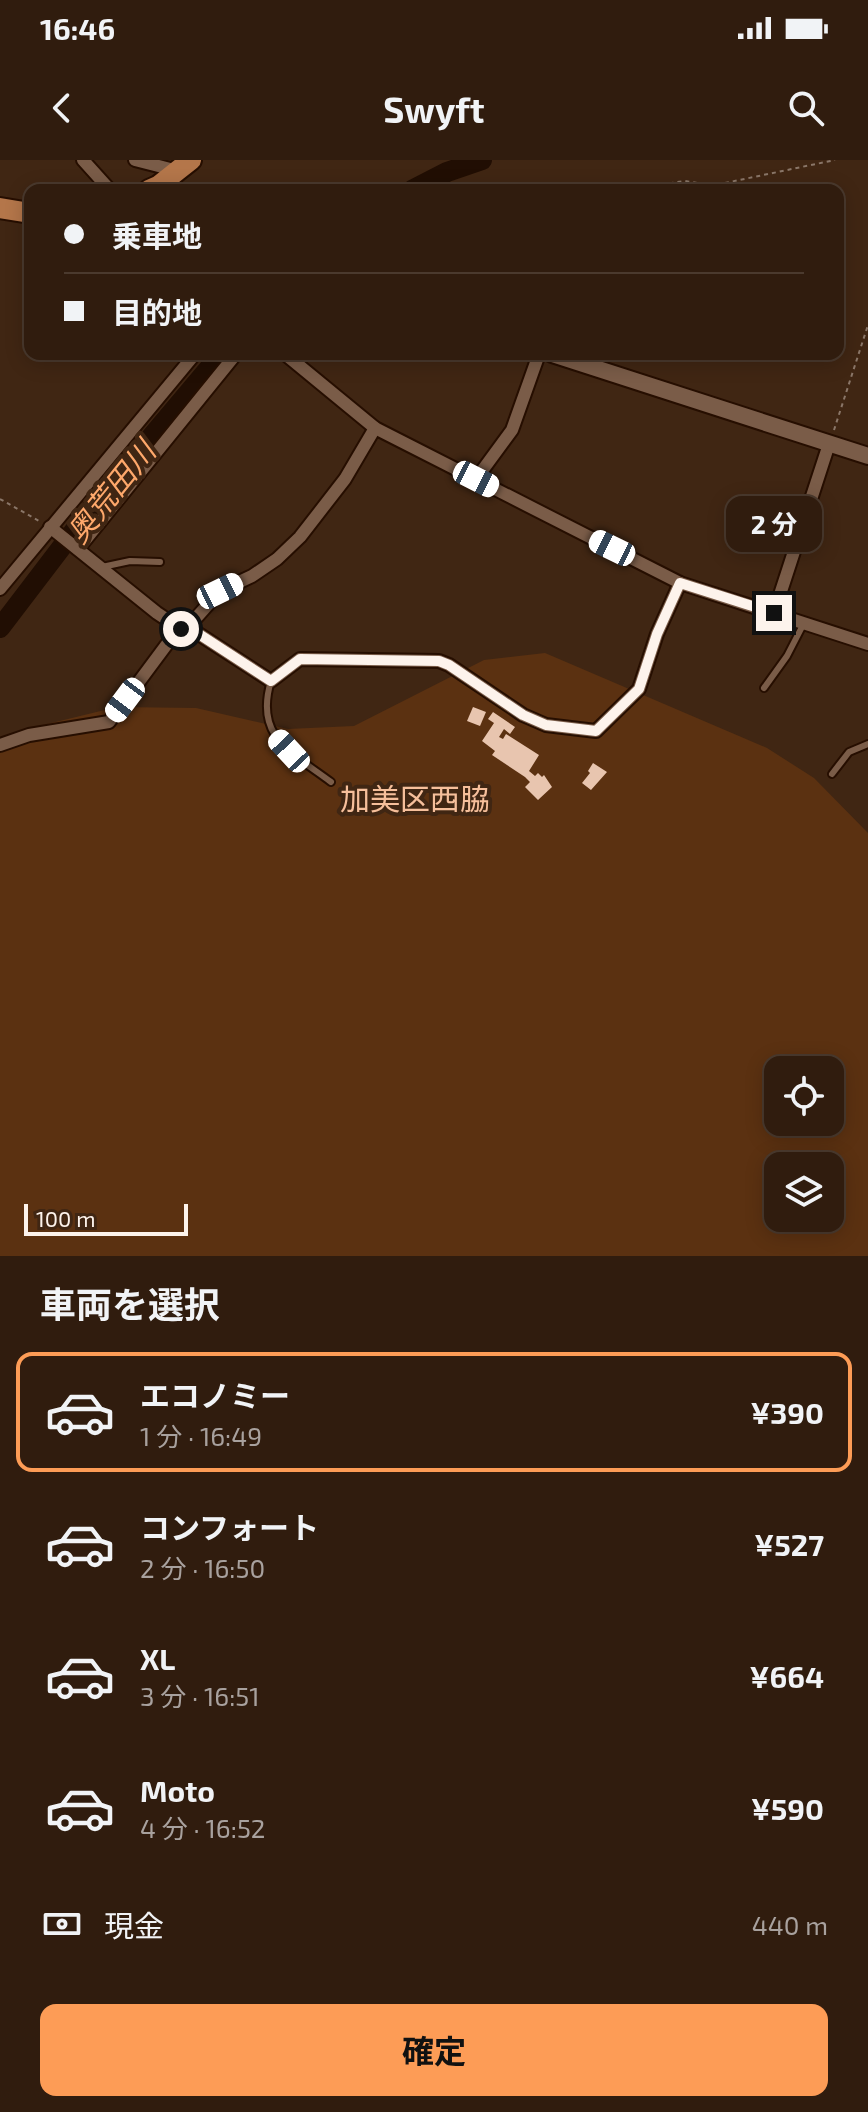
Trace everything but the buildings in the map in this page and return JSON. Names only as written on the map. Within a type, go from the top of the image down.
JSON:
[{"type":"highway","points":[[157,184],[184,165]]},
{"type":"highway","points":[[0,208],[24,212]]},
{"type":"street","points":[[83,160],[105,184]]},
{"type":"street","points":[[135,160],[184,165]]},
{"type":"street","points":[[0,589],[190,360]]},
{"type":"street","points":[[77,548],[231,360]]},
{"type":"street","points":[[292,360],[375,428],[680,583],[868,644]]},
{"type":"street","points":[[476,479],[512,430],[537,360]]},
{"type":"street","points":[[570,360],[868,456]]},
{"type":"street","points":[[0,745],[29,735],[109,722],[173,636],[220,591],[252,576],[277,559],[300,537],[345,479],[375,428]]},
{"type":"street","points":[[774,613],[829,444]]},
{"type":"street","points":[[52,528],[157,613],[271,681],[300,659],[439,661],[523,715],[546,725],[596,731],[639,689],[657,634],[680,583]]},
{"type":"lane","points":[[102,567],[130,561],[160,562]]},
{"type":"lane","points":[[764,688],[787,656],[804,623]]},
{"type":"lane","points":[[271,681],[264,702],[266,718],[274,734],[289,751],[331,782]]},
{"type":"lane","points":[[832,774],[849,752],[868,744]]},
{"type":"path","points":[[718,184],[835,160]]},
{"type":"path","points":[[664,184],[685,181],[704,184]]},
{"type":"path","points":[[829,444],[868,325]]},
{"type":"path","points":[[0,499],[52,528]]},
{"type":"shaded area","points":[[545,653],[767,748],[814,778],[868,833],[868,1256],[0,1256],[0,740],[19,731],[117,707],[196,708],[288,729],[354,726],[484,660]]},
{"type":"waterway","name":"奥荒田川","points":[[424,184],[482,160]]},
{"type":"waterway","name":"奥荒田川","points":[[0,628],[93,506],[216,360]]},
{"type":"district","name":"加美区西脇","points":[[415,798]]},
{"type":"route","points":[[181,629],[188,627],[271,681],[300,659],[439,661],[523,715],[546,725],[596,731],[639,689],[657,634],[680,583],[774,613]]}]
